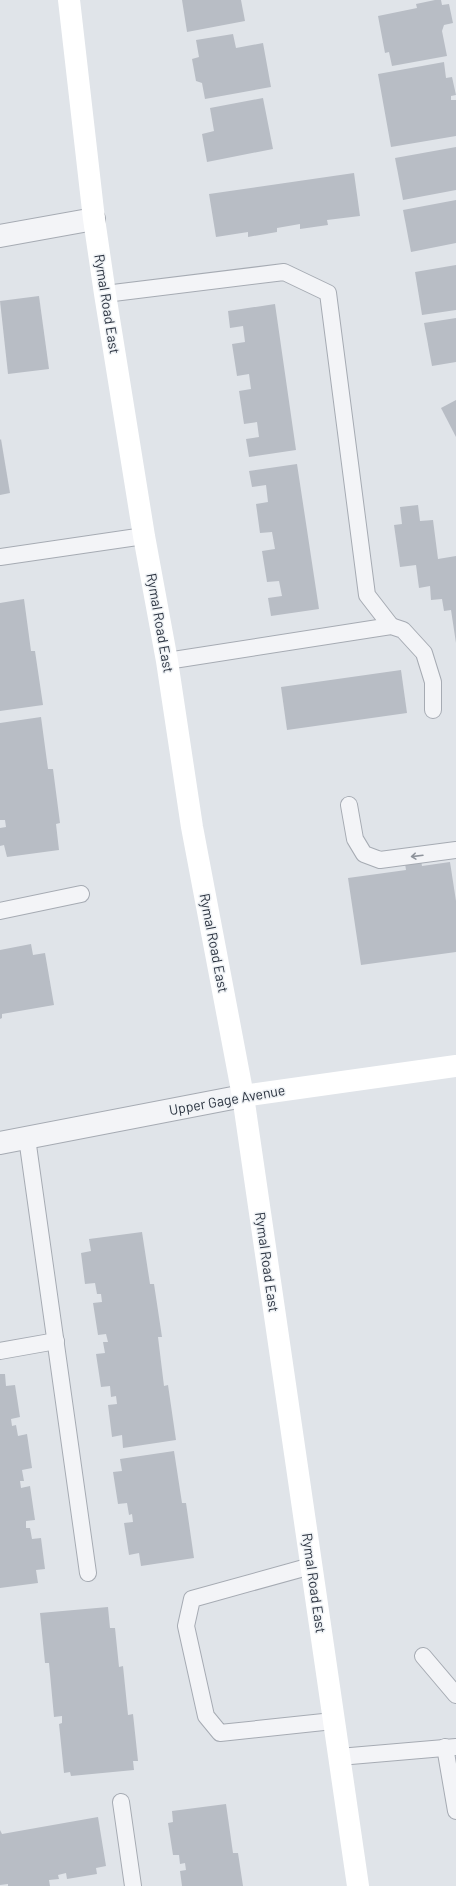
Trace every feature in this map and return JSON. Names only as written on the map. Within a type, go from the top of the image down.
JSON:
[{"type":"main road","name":"Rymal Road East","points":[[69,0],[94,219],[105,294],[144,536],[167,661],[192,827],[243,1096],[358,1886]]},
{"type":"main road","name":"Upper Gage Avenue","points":[[243,1096],[456,1066]]},
{"type":"street","points":[[0,236],[94,219]]},
{"type":"street","name":"Upper Gage Avenue","points":[[0,1143],[243,1096]]},
{"type":"lane","points":[[105,294],[284,272],[328,293],[367,595],[392,626]]},
{"type":"lane","points":[[0,557],[144,536]]},
{"type":"lane","points":[[167,661],[392,626],[403,630],[424,653],[433,682],[434,710]]},
{"type":"lane","points":[[349,805],[355,839],[364,854],[380,860],[456,850]]},
{"type":"lane","points":[[0,910],[81,894]]},
{"type":"lane","points":[[27,1138],[88,1573]]},
{"type":"lane","points":[[0,1351],[56,1341]]},
{"type":"lane","points":[[311,1566],[192,1599],[186,1626],[206,1716],[220,1733],[333,1722]]},
{"type":"lane","points":[[423,1656],[456,1695]]},
{"type":"lane","points":[[339,1756],[450,1747],[456,1811]]},
{"type":"lane","points":[[121,1802],[132,1886]]},
{"type":"building","points":[[182,0],[241,0],[245,21],[187,32]]},
{"type":"building","points":[[441,0],[442,5],[449,4],[453,23],[444,25],[442,31],[447,56],[392,66],[389,52],[385,53],[378,16],[417,8],[416,4]]},
{"type":"building","points":[[233,34],[236,48],[263,43],[271,87],[205,99],[202,83],[196,81],[192,59],[199,57],[196,40]]},
{"type":"building","points":[[444,62],[446,78],[452,77],[456,95],[451,96],[451,100],[456,100],[456,136],[391,147],[378,74]]},
{"type":"building","points":[[263,98],[273,149],[207,162],[202,134],[214,131],[210,108]]},
{"type":"building","points":[[456,147],[456,190],[403,200],[395,158]]},
{"type":"building","points":[[354,173],[360,216],[327,220],[328,225],[300,229],[300,224],[277,228],[277,232],[248,237],[248,232],[216,237],[209,194]]},
{"type":"building","points":[[456,200],[456,243],[411,252],[403,210]]},
{"type":"building","points":[[456,265],[456,310],[422,315],[415,272]]},
{"type":"building","points":[[39,296],[49,369],[8,374],[0,301]]},
{"type":"building","points":[[275,304],[296,450],[249,457],[246,439],[259,437],[257,422],[244,424],[239,391],[251,389],[249,374],[237,376],[232,344],[245,342],[243,326],[230,328],[228,311]]},
{"type":"building","points":[[456,318],[456,362],[432,366],[424,323]]},
{"type":"building","points":[[456,400],[456,437],[441,408]]},
{"type":"building","points":[[1,439],[10,493],[0,495],[0,440]]},
{"type":"building","points":[[297,464],[319,609],[271,616],[268,598],[282,596],[279,581],[267,582],[262,551],[275,549],[272,532],[260,533],[256,504],[268,502],[266,485],[252,487],[249,471]]},
{"type":"building","points":[[418,505],[420,521],[433,520],[438,559],[456,556],[456,643],[451,610],[444,611],[442,599],[431,600],[430,586],[419,588],[416,565],[400,567],[394,525],[402,524],[400,507]]},
{"type":"building","points":[[24,599],[31,651],[35,651],[43,705],[0,711],[0,603]]},
{"type":"building","points":[[401,670],[407,713],[287,730],[281,687]]},
{"type":"building","points":[[41,717],[48,769],[53,769],[60,823],[56,824],[59,850],[7,857],[4,845],[0,846],[0,828],[6,827],[5,820],[0,820],[0,723]]},
{"type":"building","points":[[420,855],[422,866],[450,862],[456,901],[456,952],[361,965],[348,878],[406,870],[404,857]]},
{"type":"building","points":[[31,944],[33,955],[45,953],[54,1005],[2,1014],[2,1018],[0,1019],[0,950]]},
{"type":"building","points":[[142,1232],[150,1284],[154,1284],[162,1337],[158,1337],[164,1386],[168,1385],[176,1440],[123,1448],[122,1435],[112,1437],[108,1405],[117,1404],[116,1396],[111,1397],[110,1386],[101,1387],[96,1354],[105,1353],[103,1342],[108,1342],[106,1334],[98,1335],[93,1303],[102,1302],[101,1294],[97,1294],[95,1283],[85,1284],[81,1253],[91,1251],[89,1239]]},
{"type":"building","points":[[0,1374],[5,1374],[6,1386],[15,1385],[20,1417],[11,1419],[12,1426],[16,1425],[18,1436],[27,1434],[32,1468],[22,1470],[24,1481],[20,1481],[21,1488],[30,1486],[35,1520],[26,1521],[26,1528],[30,1528],[32,1539],[41,1538],[45,1569],[36,1570],[38,1583],[0,1588]]},
{"type":"building","points":[[174,1451],[182,1503],[186,1503],[194,1558],[141,1566],[139,1553],[129,1555],[124,1523],[133,1522],[132,1514],[129,1515],[127,1503],[118,1504],[113,1472],[122,1471],[120,1459]]},
{"type":"building","points":[[108,1607],[110,1628],[115,1628],[119,1667],[123,1666],[128,1715],[133,1714],[138,1761],[133,1761],[134,1770],[71,1776],[70,1772],[64,1773],[59,1724],[62,1723],[62,1716],[54,1717],[49,1663],[45,1663],[40,1613]]},
{"type":"building","points":[[226,1804],[233,1853],[238,1853],[243,1886],[182,1886],[180,1871],[186,1870],[185,1863],[180,1864],[179,1855],[173,1855],[168,1823],[173,1822],[172,1811]]},
{"type":"building","points":[[98,1817],[106,1866],[96,1868],[97,1874],[67,1879],[66,1873],[58,1875],[59,1879],[49,1880],[50,1886],[0,1885],[0,1830],[2,1834]]}]
